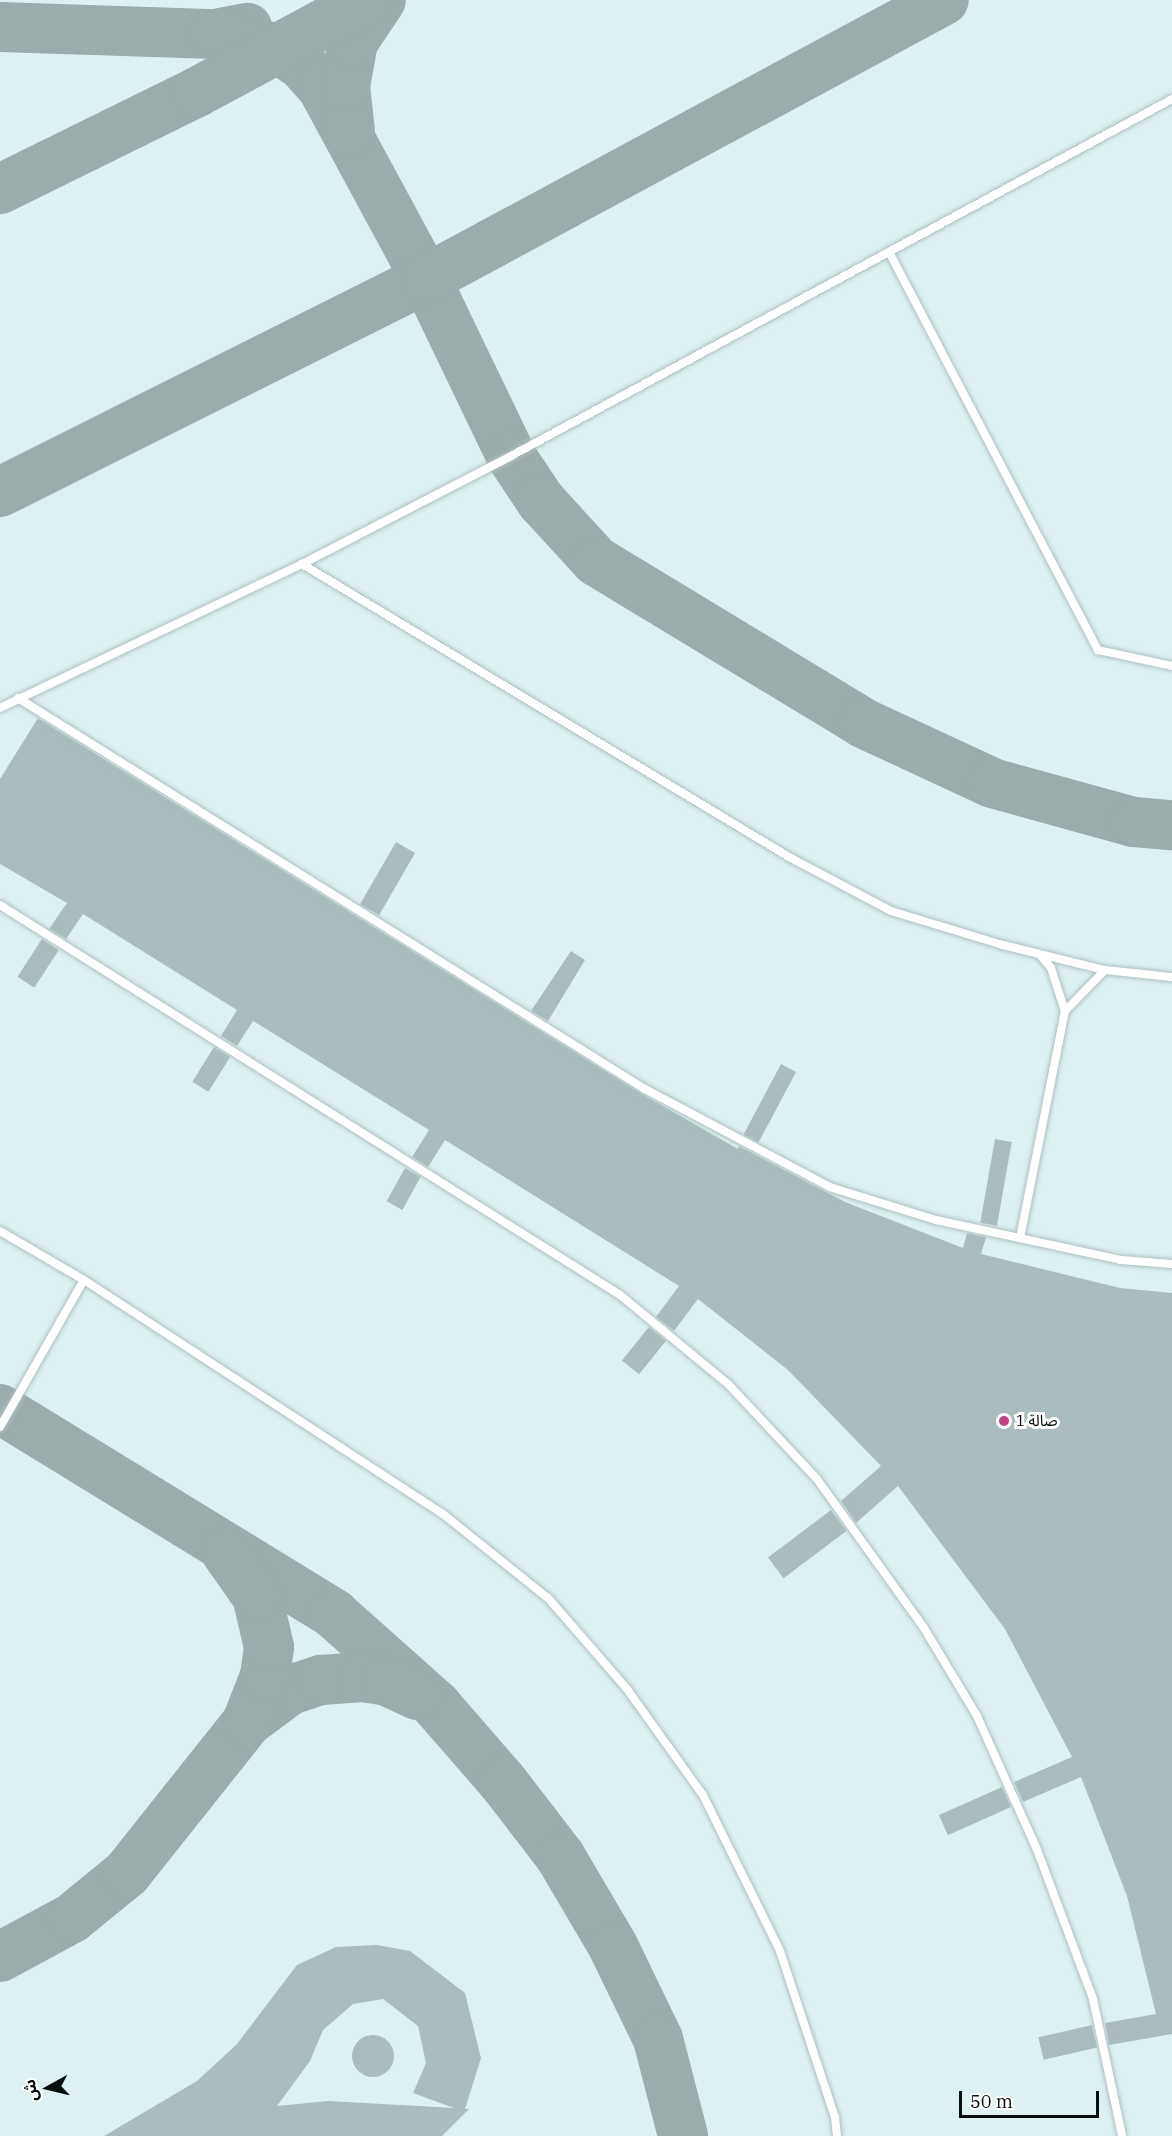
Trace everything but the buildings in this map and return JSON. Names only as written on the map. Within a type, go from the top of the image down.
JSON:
[{"type":"lane","points":[[0,708],[302,564],[511,456],[1172,99]]},
{"type":"lane","points":[[889,252],[1098,650],[1172,666]]},
{"type":"lane","points":[[302,564],[799,863],[891,911],[1038,954],[1105,970],[1172,977]]},
{"type":"lane","points":[[18,699],[645,1089],[830,1187],[936,1220],[1121,1260],[1172,1264]]},
{"type":"lane","points":[[0,905],[620,1295],[728,1384],[817,1479],[924,1628],[977,1716],[1036,1847],[1093,1999],[1122,2136]]},
{"type":"lane","points":[[1020,1238],[1065,1011],[1051,968],[1038,954]]},
{"type":"lane","points":[[1065,1011],[1105,970]]},
{"type":"lane","points":[[0,1231],[84,1280],[443,1514],[548,1598],[620,1680],[703,1795],[780,1951],[835,2117],[837,2136]]},
{"type":"lane","points":[[0,1427],[84,1280]]},
{"type":"taxiway","points":[[0,189],[197,92],[368,0]]},
{"type":"taxiway","points":[[350,132],[345,86],[353,42],[381,0]]},
{"type":"taxiway","points":[[0,492],[426,279],[944,0]]},
{"type":"taxiway","points":[[0,27],[215,34],[247,28]]},
{"type":"taxiway","points":[[215,34],[279,49],[302,65],[322,87],[426,279],[511,456],[541,501],[596,561],[863,723],[992,783],[1134,822],[1172,825]]},
{"type":"taxiway","points":[[0,1409],[334,1614],[436,1705],[503,1782],[560,1856],[613,1946],[658,2039],[683,2136]]},
{"type":"taxiway","points":[[0,1957],[72,1918],[127,1873],[247,1722],[265,1676],[269,1647],[257,1596],[226,1552]]},
{"type":"taxiway","points":[[247,1722],[290,1690],[321,1680],[363,1677],[387,1681],[417,1695]]},
{"type":"place","name":"صالة 1","points":[[1004,1421]]}]
